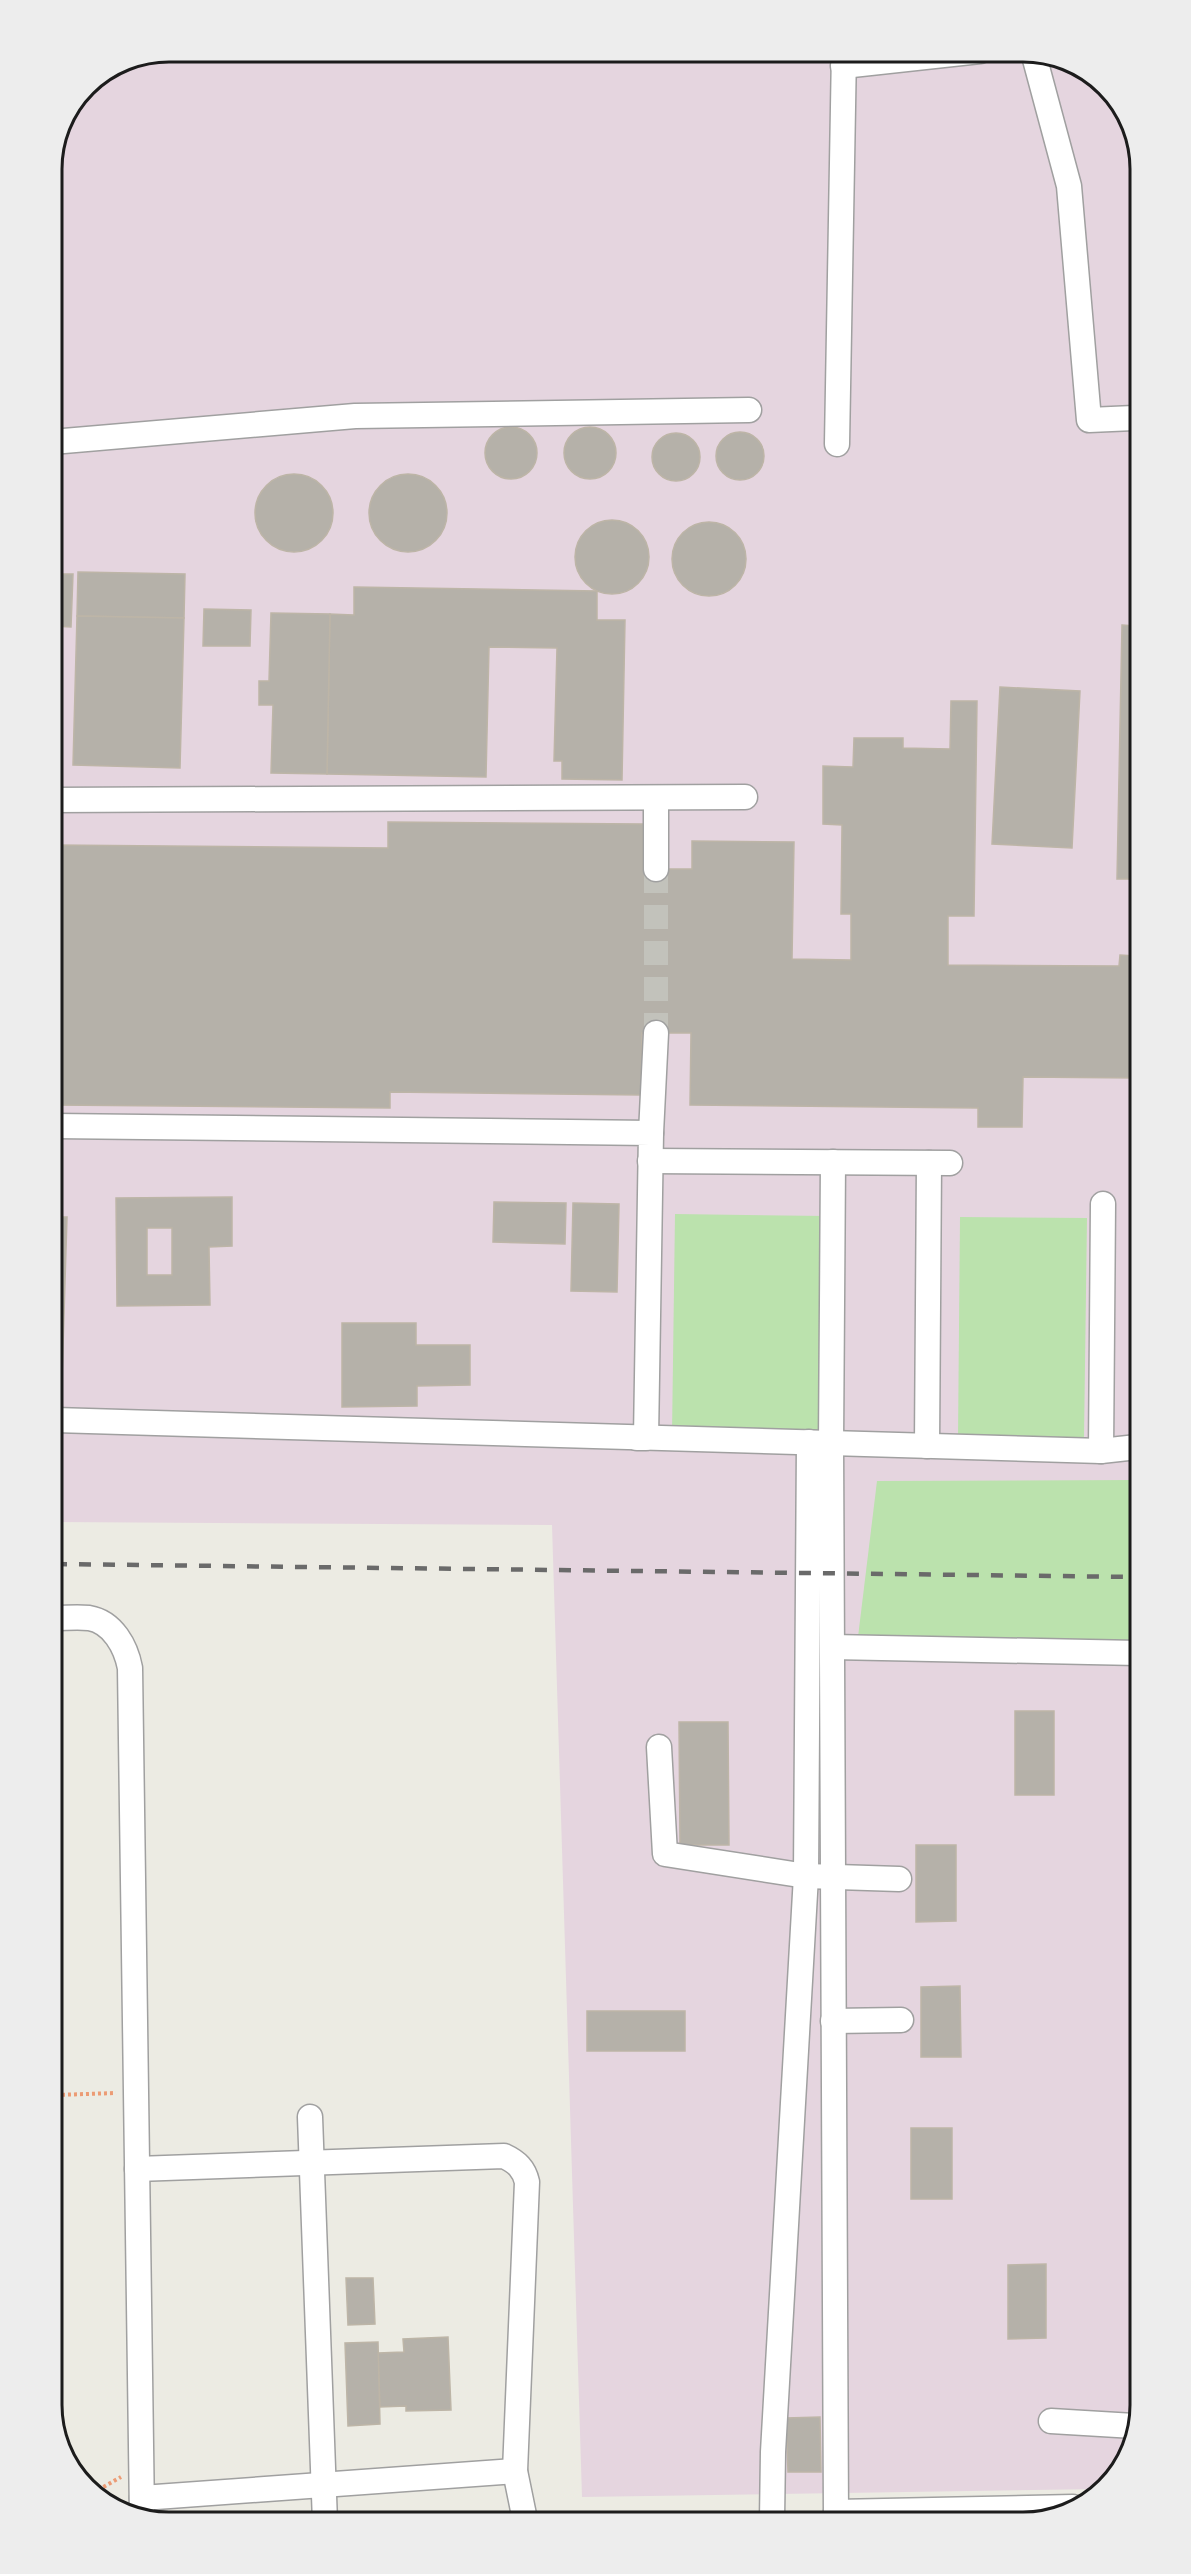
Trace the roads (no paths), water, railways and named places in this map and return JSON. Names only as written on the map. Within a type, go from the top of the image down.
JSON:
[{"type":"street","points":[[837,444],[843,62]]},
{"type":"street","points":[[1036,62],[1069,186],[1089,420],[1130,418]]},
{"type":"street","points":[[62,441],[355,416],[749,410]]},
{"type":"street","points":[[62,800],[745,797]]},
{"type":"street","points":[[656,798],[656,869]]},
{"type":"street","points":[[637,1438],[646,1438],[650,1161],[656,1033]]},
{"type":"street","points":[[62,1126],[651,1133]]},
{"type":"street","points":[[650,1161],[939,1163],[927,1446]]},
{"type":"street","points":[[772,2512],[774,2440],[806,1876],[820,1443],[833,1162]]},
{"type":"street","points":[[1101,1451],[1103,1204]]},
{"type":"street","points":[[62,1420],[1101,1451],[1130,1448]]},
{"type":"street","points":[[820,1443],[832,1647],[836,2512]]},
{"type":"street","points":[[62,1618],[91,1618],[100,1623],[117,1636],[130,1668],[142,2507],[324,2485],[515,2471]]},
{"type":"street","points":[[832,1647],[1130,1653]]},
{"type":"street","points":[[659,1747],[665,1854],[806,1876],[899,1879]]},
{"type":"street","points":[[833,2021],[901,2020]]},
{"type":"street","points":[[310,2117],[325,2512]]},
{"type":"street","points":[[137,2169],[504,2156],[521,2168],[527,2182],[515,2471],[523,2512]]},
{"type":"street","points":[[1051,2421],[1127,2426]]},
{"type":"street","points":[[925,2512],[1054,2508]]},
{"type":"tunnel","points":[[656,869],[656,1033]]},
{"type":"railway","points":[[62,1564],[1130,1577]]}]
